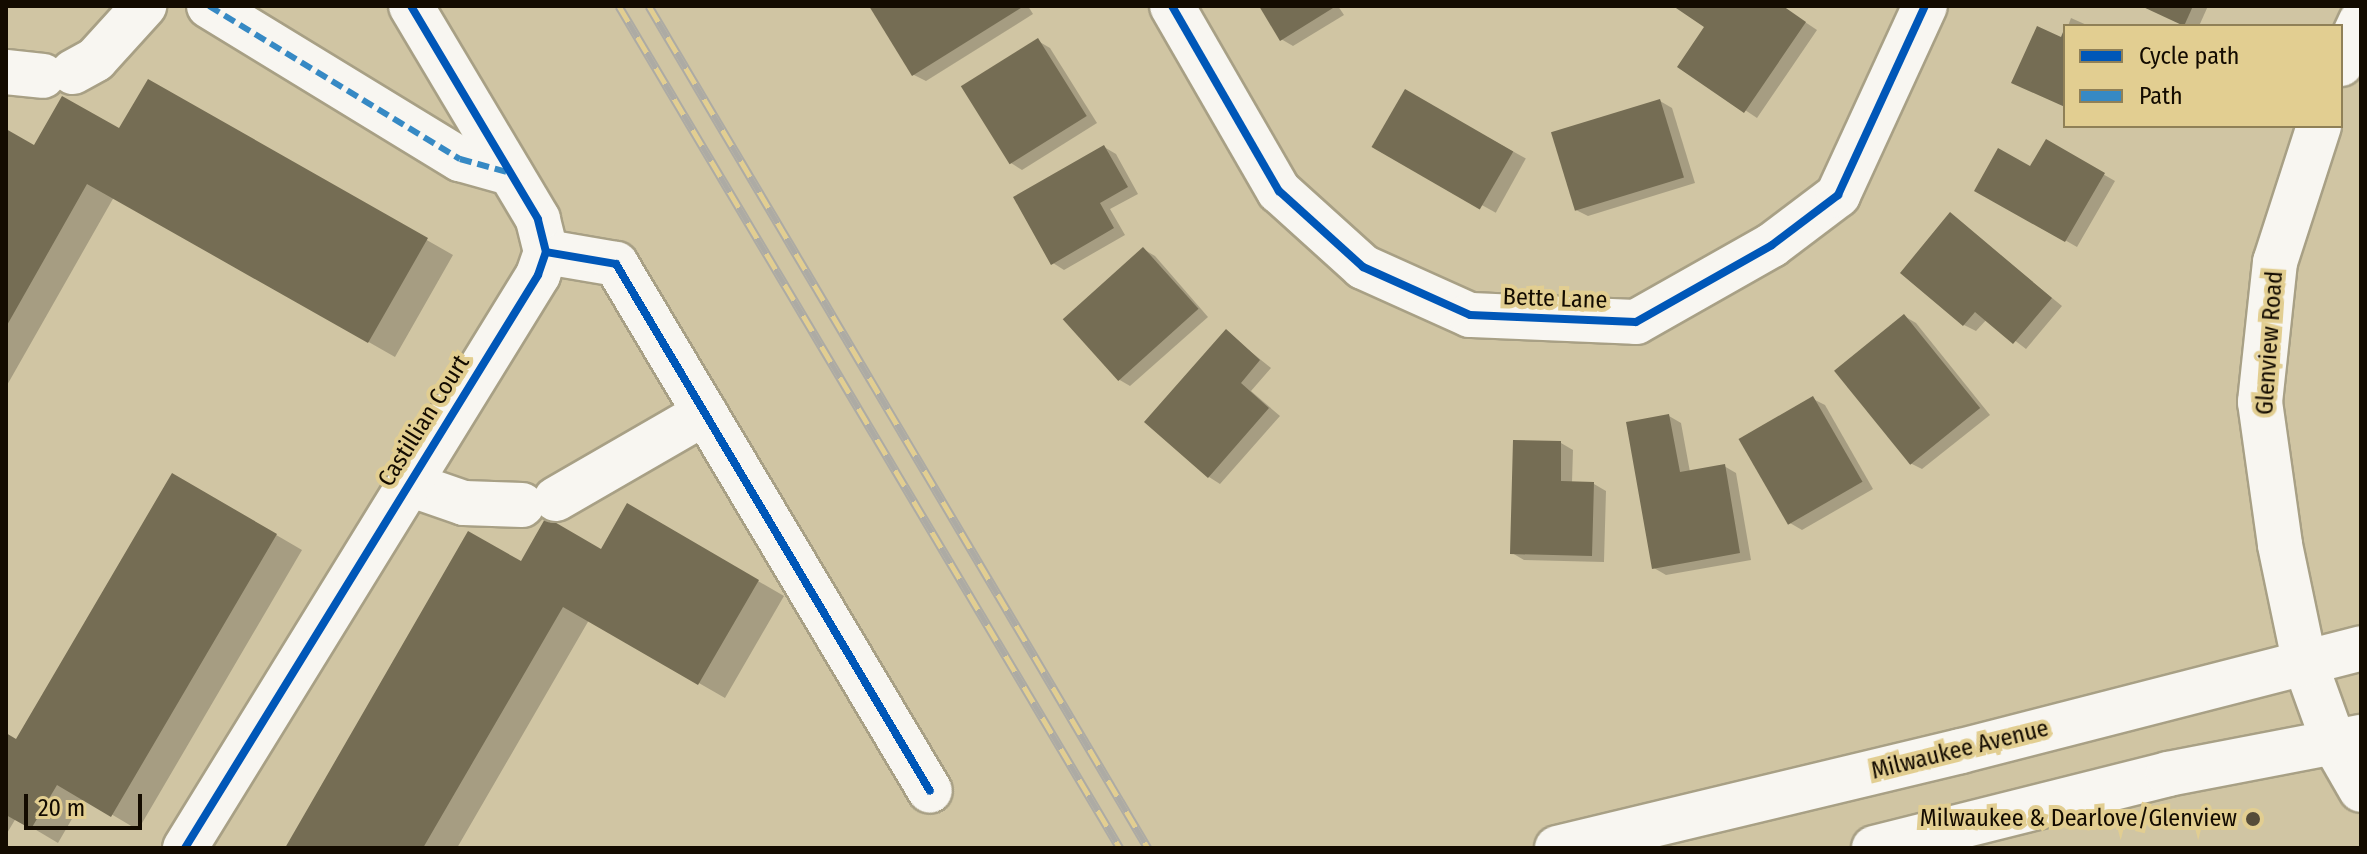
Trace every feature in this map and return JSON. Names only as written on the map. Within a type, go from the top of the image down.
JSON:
[{"type":"street","points":[[41,73],[96,59],[144,6]]},
{"type":"street","points":[[209,6],[460,159],[510,173]]},
{"type":"street","points":[[411,6],[538,219],[546,252],[616,264],[930,791]]},
{"type":"street","name":"Bette Lane","points":[[1172,6],[1279,191],[1363,267],[1470,315],[1636,322],[1772,245],[1838,195],[1925,6]]},
{"type":"street","points":[[2343,60],[2361,21]]},
{"type":"street","name":"Glenview Road","points":[[2318,128],[2275,262],[2260,402],[2280,545],[2304,660],[2348,740],[2361,790]]},
{"type":"street","name":"Castillian Court","points":[[185,848],[538,275],[546,252]]},
{"type":"street","points":[[409,484],[464,503],[539,502],[705,413]]},
{"type":"street","name":"Milwaukee Avenue","points":[[1557,848],[1961,751],[2304,660],[2361,648]]},
{"type":"street","points":[[1874,848],[2168,774],[2348,740]]},
{"type":"building","points":[[869,6],[1024,6],[912,76]]},
{"type":"building","points":[[1259,6],[1332,6],[1333,8],[1280,41]]},
{"type":"building","points":[[1673,6],[1783,6],[1806,22],[1744,113],[1677,67],[1704,27]]},
{"type":"building","points":[[2141,6],[2193,6],[2185,24]]},
{"type":"building","points":[[2037,26],[2061,37],[2063,32],[2063,106],[2011,83]]},
{"type":"building","points":[[1038,38],[1087,116],[1010,164],[961,86]]},
{"type":"building","points":[[148,79],[428,238],[368,343],[87,184],[6,327],[6,129],[34,145],[62,96],[119,128]]},
{"type":"building","points":[[1405,89],[1513,152],[1480,210],[1372,147]]},
{"type":"building","points":[[1660,99],[1684,177],[1575,211],[1551,132]]},
{"type":"building","points":[[2046,139],[2105,173],[2065,242],[1974,191],[1998,148],[2030,166]]},
{"type":"building","points":[[1104,145],[1128,187],[1100,203],[1114,228],[1051,265],[1013,197]]},
{"type":"building","points":[[1950,212],[2052,298],[2013,344],[1975,312],[1963,326],[1900,273]]},
{"type":"building","points":[[1143,247],[1199,309],[1118,381],[1063,319]]},
{"type":"building","points":[[1904,314],[1980,408],[1910,465],[1834,371]]},
{"type":"building","points":[[1226,329],[1260,360],[1241,383],[1269,408],[1208,478],[1144,422]]},
{"type":"building","points":[[1813,396],[1862,482],[1788,525],[1739,439]]},
{"type":"building","points":[[1669,414],[1680,472],[1725,464],[1740,553],[1652,569],[1626,422]]},
{"type":"building","points":[[1513,440],[1561,441],[1561,481],[1594,482],[1592,556],[1510,554]]},
{"type":"building","points":[[172,473],[277,534],[111,817],[57,785],[31,829],[6,815],[6,733],[16,739]]},
{"type":"building","points":[[627,503],[759,580],[698,685],[563,607],[423,848],[285,848],[468,531],[521,561],[546,517],[601,549]]},
{"type":"railway","points":[[619,6],[1120,848]]},
{"type":"railway","points":[[649,6],[1148,848]]},
{"type":"marked path","points":[[209,6],[460,159],[510,173]]},
{"type":"cycle path","points":[[185,848],[538,275],[546,252],[538,219],[411,6]]},
{"type":"cycle path","points":[[1172,6],[1279,191],[1363,267],[1470,315],[1636,322],[1772,245],[1838,195],[1925,6]]},
{"type":"cycle path","points":[[546,252],[616,264],[930,791]]},
{"type":"place","name":"Milwaukee & Dearlove/Glenview","points":[[2253,819]]}]
